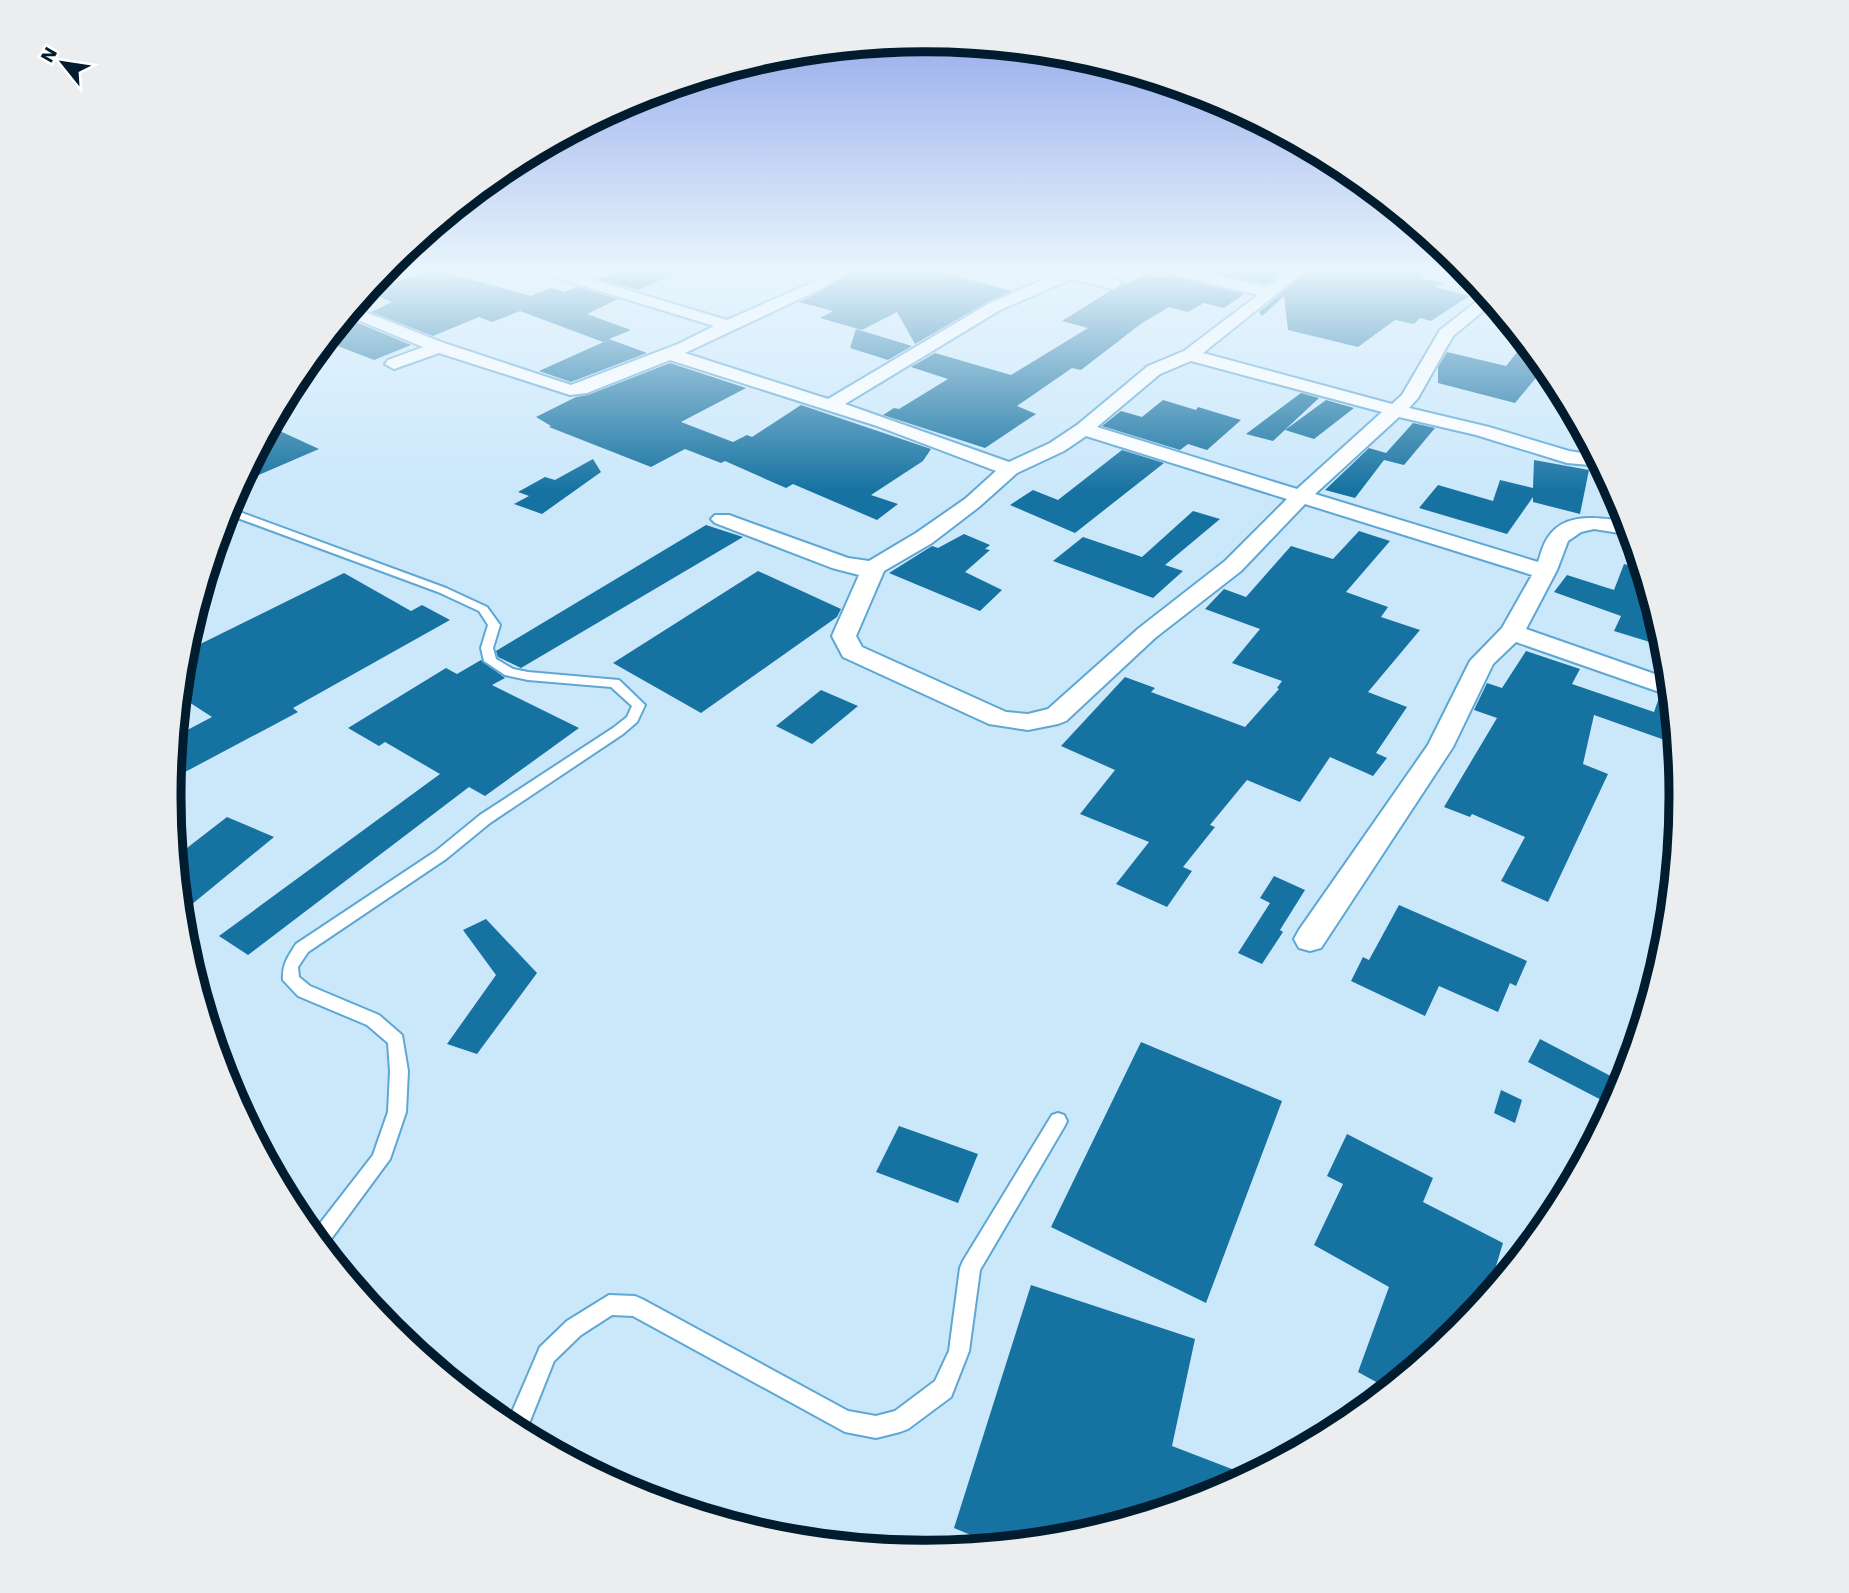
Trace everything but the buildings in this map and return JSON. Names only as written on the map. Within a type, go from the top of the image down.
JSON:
[{"type":"street","points":[[426,342],[570,390],[590,388],[693,342]]},
{"type":"street","points":[[832,404],[936,342]]},
{"type":"street","points":[[722,519],[840,563],[860,568],[874,567],[934,531],[972,503],[1010,469],[1048,451],[1084,429],[1154,370],[1190,355],[1205,342]]},
{"type":"street","points":[[874,567],[844,636],[852,652],[998,718],[1021,724],[1038,722],[1066,709],[1147,633],[1233,566],[1301,496],[1409,398],[1419,385],[1441,342]]},
{"type":"street","points":[[394,364],[438,347]]},
{"type":"street","points":[[670,354],[832,404],[960,448],[1010,469]]},
{"type":"street","points":[[1190,355],[1318,392],[1482,431],[1567,457],[1588,460]]},
{"type":"street","points":[[1084,429],[1505,561],[1546,570]]},
{"type":"street","points":[[1310,939],[1440,747],[1482,661],[1512,632],[1546,570],[1558,538],[1574,527],[1594,523],[1618,527]]},
{"type":"street","points":[[1512,632],[1660,684]]},
{"type":"lane","points":[[236,514],[442,590],[483,608],[494,625],[487,648],[490,661],[509,672],[615,683],[639,705],[632,719],[618,731],[495,811],[441,855],[302,948],[290,966],[291,980],[304,990],[373,1020],[396,1040],[399,1071],[397,1112],[381,1159],[324,1234]]},
{"type":"lane","points":[[519,1420],[547,1354],[574,1328],[608,1305],[635,1306],[845,1421],[876,1427],[900,1422],[943,1389],[960,1351],[970,1268],[1058,1121]]}]
